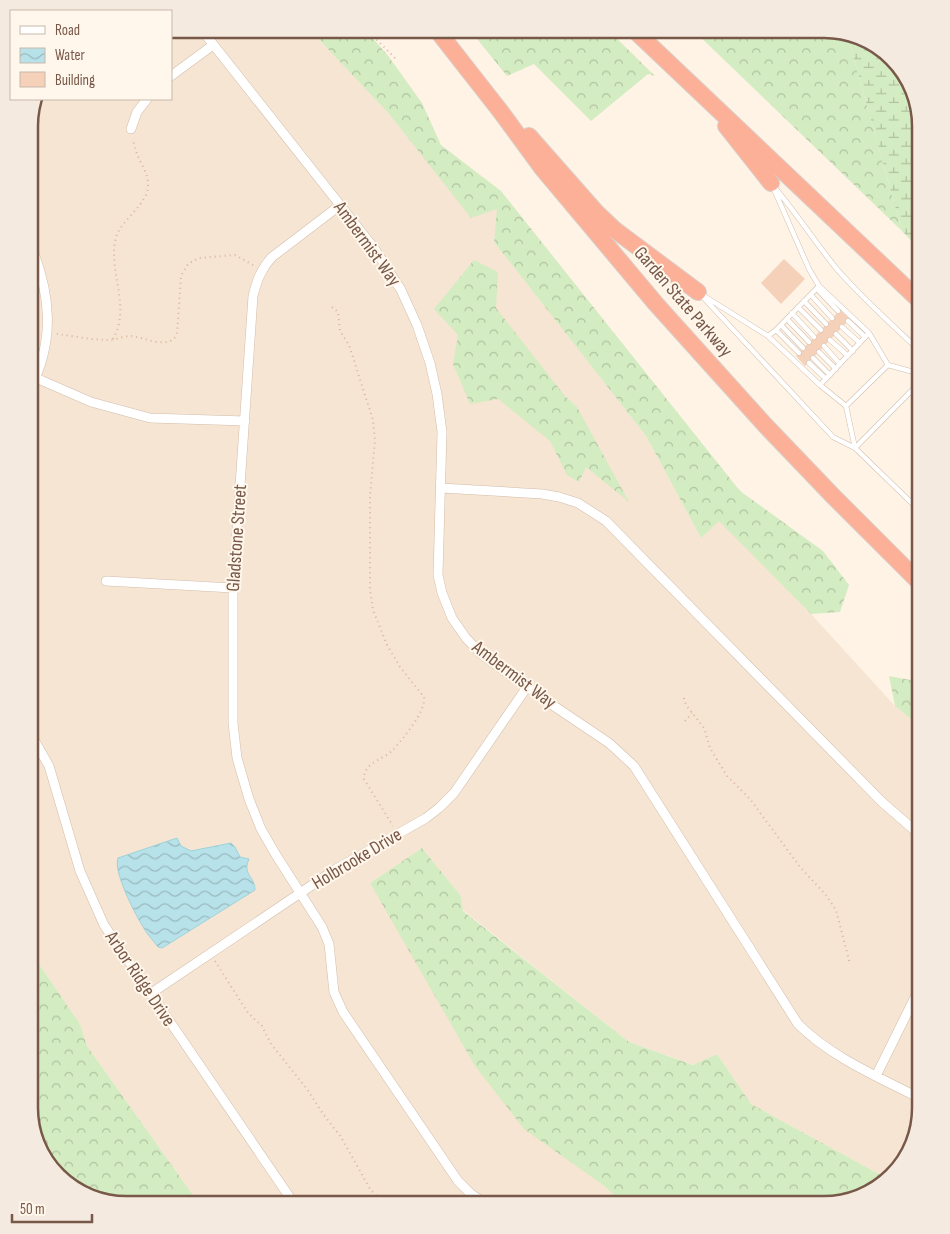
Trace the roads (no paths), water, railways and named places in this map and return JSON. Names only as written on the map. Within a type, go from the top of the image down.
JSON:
[{"type":"highway","name":"Garden State Parkway","points":[[443,38],[542,168],[656,304],[792,453],[912,575]]},
{"type":"highway","points":[[642,38],[912,293]]},
{"type":"highway","points":[[708,101],[734,139],[771,183]]},
{"type":"highway","points":[[501,112],[536,141],[596,212],[615,230],[698,292]]},
{"type":"street","name":"Ambermist Way","points":[[208,38],[374,248],[401,290],[417,324],[430,364],[437,394],[442,432],[438,575],[442,593],[452,618],[466,638],[481,654],[609,743],[634,766],[798,1024],[812,1038],[828,1049],[912,1094]]},
{"type":"street","points":[[172,75],[213,45]]},
{"type":"street","points":[[130,128],[137,112],[146,100]]},
{"type":"street","name":"Gladstone Street","points":[[301,893],[261,829],[249,799],[237,758],[233,723],[232,588],[253,296],[256,280],[261,270],[272,257],[339,206]]},
{"type":"street","points":[[38,264],[42,274],[48,315],[42,362],[38,373]]},
{"type":"street","points":[[38,379],[91,402],[150,418],[245,422]]},
{"type":"street","points":[[441,488],[542,494],[558,497],[578,503],[606,521],[882,802],[912,829]]},
{"type":"street","points":[[106,581],[232,588]]},
{"type":"street","name":"Holbrooke Drive","points":[[150,994],[336,869],[426,818],[439,808],[454,794],[527,687]]},
{"type":"street","name":"Arbor Ridge Drive","points":[[38,747],[49,766],[80,871],[104,925],[289,1196]]},
{"type":"street","points":[[301,893],[322,927],[329,944],[334,992],[343,1012],[458,1181],[474,1196]]},
{"type":"street","points":[[876,1076],[912,1003]]},
{"type":"lane","points":[[771,183],[818,287],[838,311]]},
{"type":"lane","points":[[771,183],[796,212],[836,268],[858,292],[912,343]]},
{"type":"lane","points":[[768,336],[818,287]]},
{"type":"lane","points":[[818,287],[867,335],[888,365],[912,372]]},
{"type":"lane","points":[[698,292],[768,336],[820,386],[846,406],[855,448]]},
{"type":"lane","points":[[698,292],[833,437],[855,448],[912,503]]},
{"type":"lane","points":[[811,295],[832,318]]},
{"type":"lane","points":[[804,301],[826,324]]},
{"type":"lane","points":[[798,307],[821,330]]},
{"type":"lane","points":[[792,314],[814,337]]},
{"type":"lane","points":[[787,319],[809,342]]},
{"type":"lane","points":[[848,321],[867,335]]},
{"type":"lane","points":[[781,325],[803,348]]},
{"type":"lane","points":[[842,327],[860,343]]},
{"type":"lane","points":[[776,330],[799,353]]},
{"type":"lane","points":[[836,334],[853,351]]},
{"type":"lane","points":[[820,386],[867,335]]},
{"type":"lane","points":[[830,340],[848,356]]},
{"type":"lane","points":[[824,346],[840,364]]},
{"type":"lane","points":[[819,352],[836,369]]},
{"type":"lane","points":[[813,358],[830,375]]},
{"type":"lane","points":[[808,363],[826,379]]},
{"type":"lane","points":[[846,406],[888,365]]},
{"type":"lane","points":[[855,448],[912,390]]},
{"type":"water","points":[[177,838],[181,846],[191,851],[231,843],[240,857],[249,859],[247,869],[255,890],[162,948],[158,947],[138,919],[121,881],[117,864],[118,858]]}]
